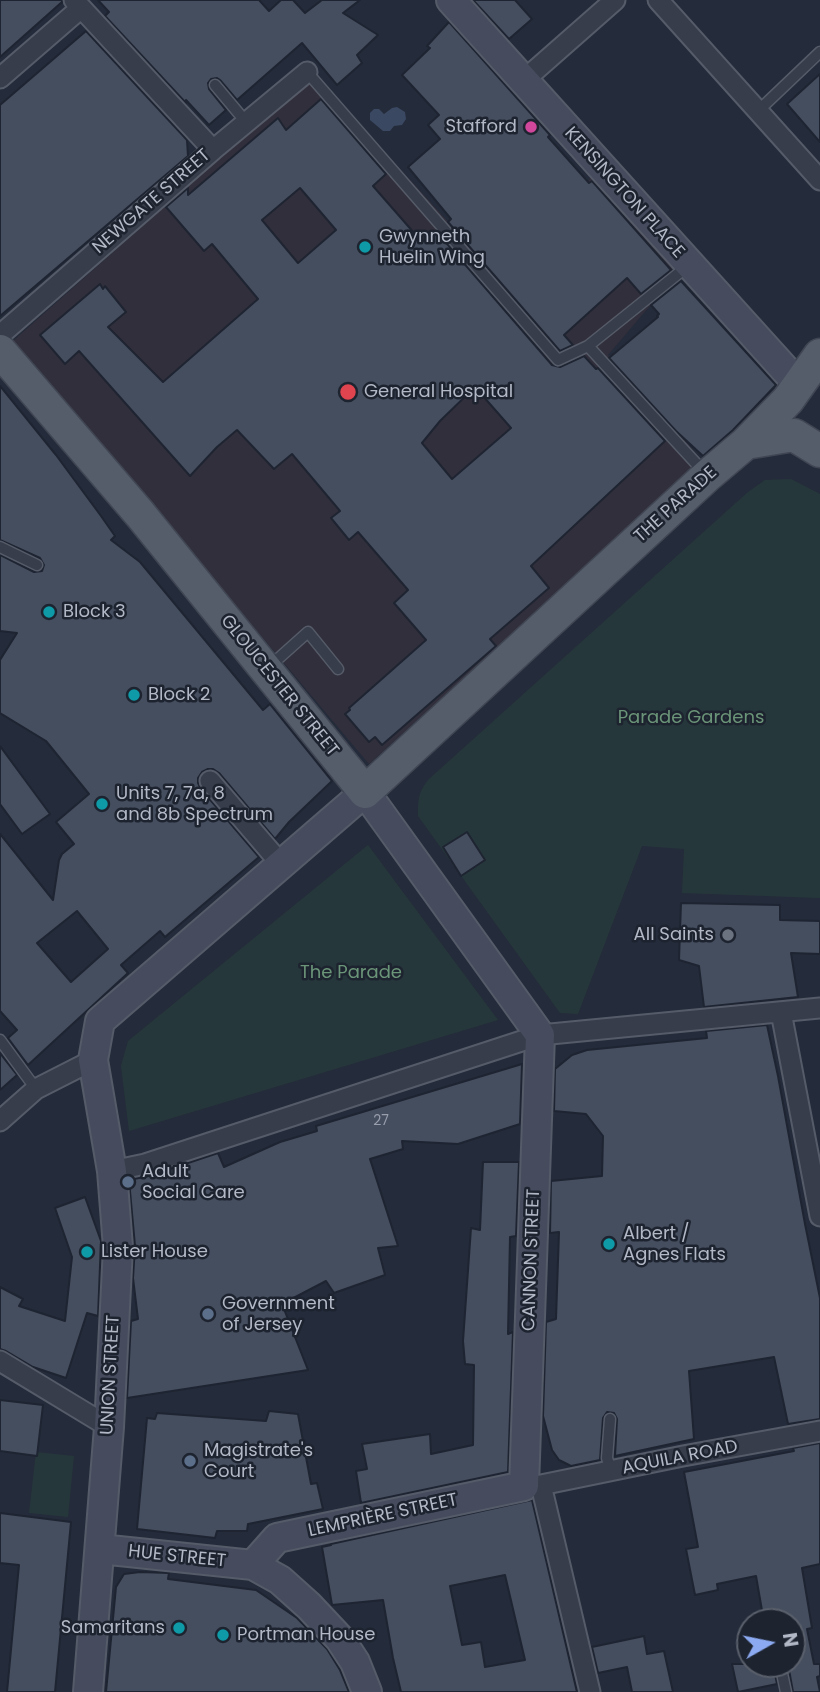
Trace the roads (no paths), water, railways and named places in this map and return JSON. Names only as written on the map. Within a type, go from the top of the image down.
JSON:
[{"type":"main road","name":"KENSINGTON PLACE","points":[[451,0],[689,264],[787,410]]},
{"type":"main road","name":"GLOUCESTER STREET","points":[[0,351],[140,514],[365,792],[540,1035]]},
{"type":"main road","points":[[820,355],[787,410],[820,451]]},
{"type":"main road","name":"THE PARADE","points":[[93,1059],[100,1021],[365,792],[707,475],[787,410]]},
{"type":"main road","name":"CANNON STREET","points":[[532,1485],[540,1035]]},
{"type":"main road","name":"UNION STREET","points":[[88,1692],[109,1427],[118,1247],[112,1171],[93,1059]]},
{"type":"main road","name":"LEMPRIÈRE STREET","points":[[253,1565],[277,1538],[532,1485]]},
{"type":"main road","name":"HUE STREET","points":[[100,1549],[253,1565]]},
{"type":"main road","points":[[253,1565],[280,1580],[340,1639],[355,1662],[368,1692]]},
{"type":"street","points":[[523,80],[615,0]]},
{"type":"street","points":[[658,0],[820,180]]},
{"type":"street","points":[[0,78],[82,3],[213,150]]},
{"type":"street","name":"NEWGATE STREET","points":[[0,335],[307,72]]},
{"type":"street","points":[[210,780],[281,864]]},
{"type":"street","points":[[112,1171],[145,1164],[540,1035],[820,1008]]},
{"type":"street","points":[[781,1012],[820,1216]]},
{"type":"street","points":[[0,1121],[36,1089],[93,1059]]},
{"type":"street","points":[[0,1361],[109,1427]]},
{"type":"street","name":"AQUILA ROAD","points":[[532,1485],[820,1431]]},
{"type":"street","points":[[532,1485],[590,1692]]},
{"type":"lane","points":[[758,111],[820,52]]},
{"type":"lane","points":[[307,72],[558,360],[588,346],[689,264]]},
{"type":"lane","points":[[215,85],[246,122]]},
{"type":"lane","points":[[588,346],[707,475]]},
{"type":"lane","points":[[0,547],[37,565]]},
{"type":"lane","points":[[266,669],[308,632],[338,669]]},
{"type":"lane","points":[[0,1040],[36,1089]]},
{"type":"lane","points":[[610,1419],[607,1458],[611,1471]]},
{"type":"water","points":[[397,107],[405,112],[406,119],[402,125],[394,126],[390,131],[383,131],[370,120],[370,113],[374,109],[379,109],[384,114]]},
{"type":"place","name":"Stafford","points":[[531,127]]},
{"type":"place","name":"Gwynneth Huelin Wing","points":[[365,247]]},
{"type":"place","name":"General Hospital","points":[[348,392]]},
{"type":"place","name":"Block 3","points":[[49,612]]},
{"type":"place","name":"Block 2","points":[[134,695]]},
{"type":"place","name":"Units 7, 7a, 8 and 8b Spectrum","points":[[102,804]]},
{"type":"place","name":"All Saints","points":[[728,935]]},
{"type":"place","name":"Adult Social Care","points":[[128,1182]]},
{"type":"place","name":"Albert / Agnes Flats","points":[[609,1244]]},
{"type":"place","name":"Lister House","points":[[87,1252]]},
{"type":"place","name":"Government of Jersey","points":[[208,1314]]},
{"type":"place","name":"Magistrate's Court","points":[[190,1461]]},
{"type":"place","name":"Samaritans","points":[[179,1628]]},
{"type":"place","name":"Portman House","points":[[223,1635]]},
{"type":"park label","name":"Parade Gardens","points":[[691,718]]},
{"type":"park label","name":"The Parade","points":[[351,973]]}]
